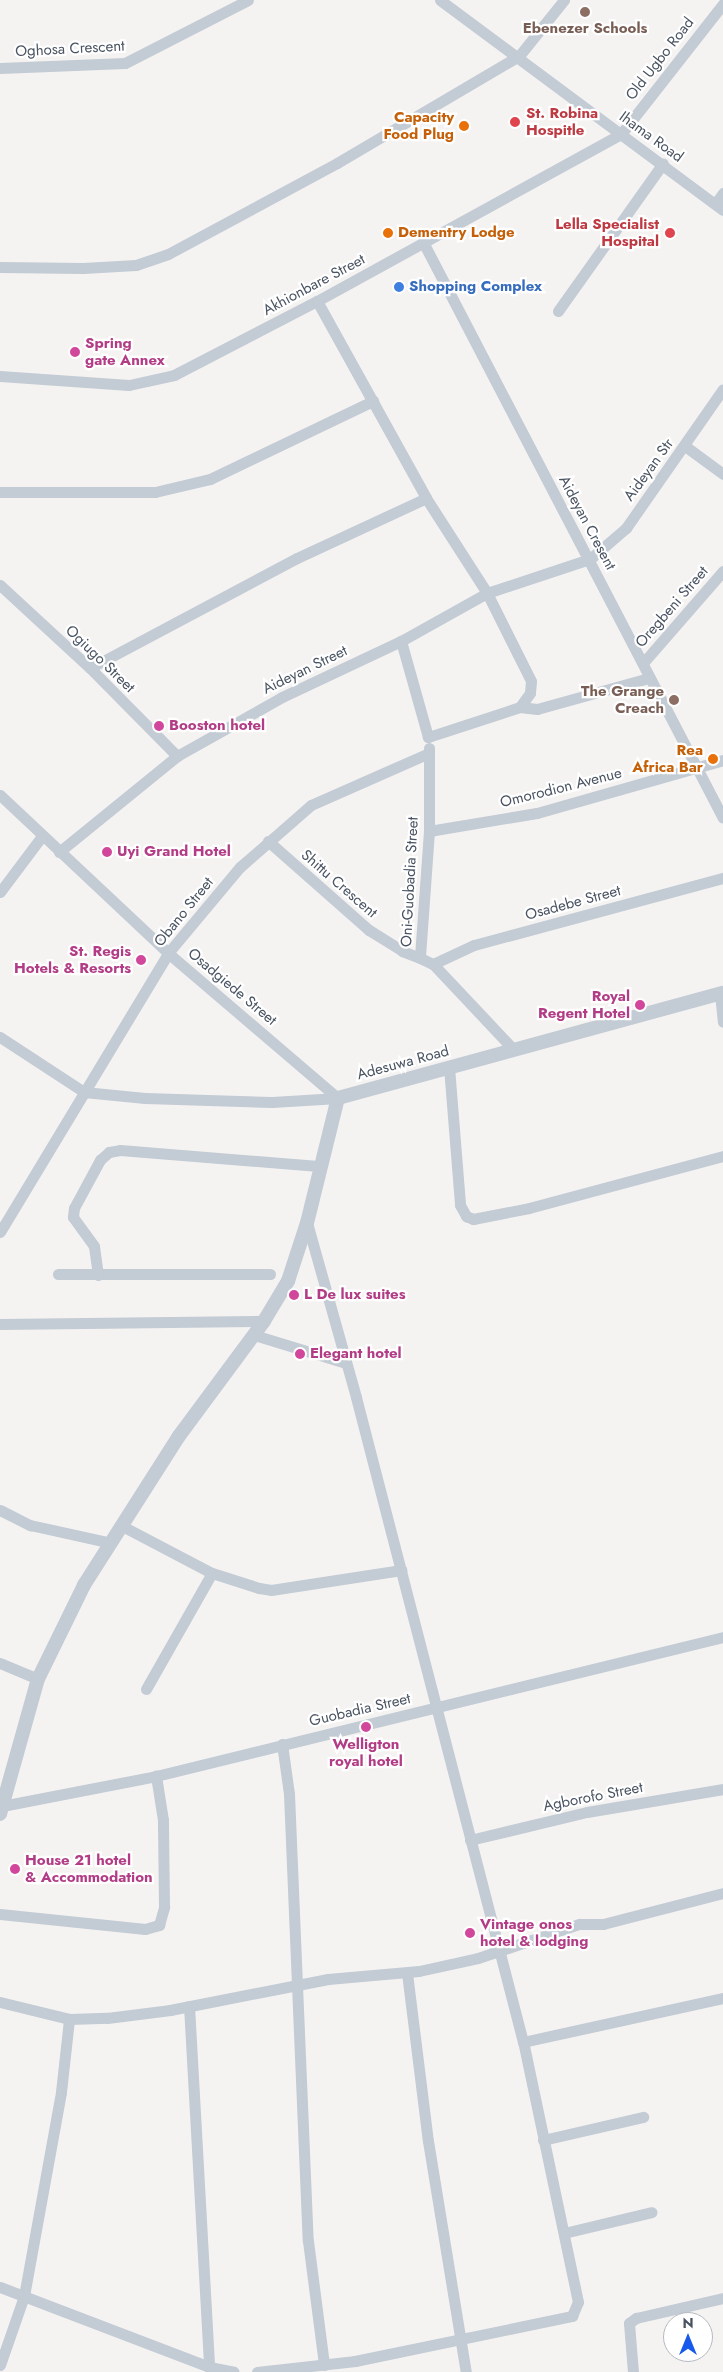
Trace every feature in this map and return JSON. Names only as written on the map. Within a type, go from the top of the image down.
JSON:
[{"type":"street","name":"Oghosa Crescent","points":[[0,68],[125,63],[248,0]]},
{"type":"street","name":"Ihama Road","points":[[440,0],[520,56],[719,207]]},
{"type":"street","points":[[0,266],[83,268],[152,261],[337,163],[520,56],[564,0]]},
{"type":"street","name":"Old Ugbo Road","points":[[621,134],[723,4]]},
{"type":"street","name":"Akhionbare Street","points":[[0,376],[129,385],[154,382],[174,375],[317,301],[621,134]]},
{"type":"street","points":[[558,311],[663,163]]},
{"type":"street","points":[[719,207],[723,193]]},
{"type":"street","name":"Aideyan Cresent","points":[[423,242],[590,558],[723,818]]},
{"type":"street","points":[[317,301],[426,498],[487,594],[531,681],[530,693],[520,707]]},
{"type":"street","name":"Aideyan Str","points":[[590,558],[626,528],[723,389]]},
{"type":"street","points":[[0,492],[156,492],[210,479],[373,401]]},
{"type":"street","points":[[685,446],[723,474]]},
{"type":"street","points":[[90,668],[297,558],[426,498]]},
{"type":"street","name":"Aideyan Street","points":[[59,852],[177,756],[282,697],[401,641],[487,594],[590,558]]},
{"type":"street","name":"Oregbeni Street","points":[[643,663],[723,571]]},
{"type":"street","name":"Ogiugo Street","points":[[0,585],[90,668],[177,756]]},
{"type":"street","name":"Oni-Guobadia Street","points":[[401,641],[428,737],[429,753],[429,831],[420,958],[433,964],[512,1049]]},
{"type":"street","points":[[428,737],[520,707],[537,709],[650,678]]},
{"type":"street","name":"Obano Street","points":[[0,1232],[168,953],[240,867],[311,805],[429,753]]},
{"type":"street","name":"Omorodion Avenue","points":[[429,831],[537,813],[723,760]]},
{"type":"street","name":"Osadgiede Street","points":[[0,795],[168,953],[338,1098]]},
{"type":"street","points":[[0,892],[42,836]]},
{"type":"street","name":"Shittu Crescent","points":[[268,842],[369,930],[402,951],[420,958]]},
{"type":"street","name":"Osadebe Street","points":[[433,964],[474,945],[723,878]]},
{"type":"street","points":[[722,993],[723,1022]]},
{"type":"street","name":"Adesuwa Road","points":[[84,1092],[246,1102],[338,1098],[722,993]]},
{"type":"street","points":[[0,1037],[84,1092]]},
{"type":"street","points":[[449,1067],[460,1205],[466,1216],[473,1219],[529,1208],[723,1156]]},
{"type":"street","points":[[1,1810],[38,1679],[59,1632],[178,1436],[264,1321],[288,1281],[307,1223],[338,1098]]},
{"type":"street","points":[[98,1275],[94,1246],[73,1217],[74,1208],[96,1168],[109,1152],[120,1150],[322,1166]]},
{"type":"street","points":[[257,2372],[324,2365],[356,2366],[462,2339],[572,2316],[577,2309],[578,2291],[543,2140],[524,2042],[435,1708],[401,1570],[307,1223]]},
{"type":"street","points":[[58,1274],[270,1274]]},
{"type":"street","points":[[0,1324],[264,1321]]},
{"type":"street","points":[[254,1335],[346,1363]]},
{"type":"street","points":[[0,1510],[30,1524],[111,1544]]},
{"type":"street","points":[[122,1526],[212,1573],[271,1590],[401,1570]]},
{"type":"street","points":[[146,1689],[212,1573]]},
{"type":"street","name":"Guobadia Street","points":[[1,1810],[156,1776],[723,1638]]},
{"type":"street","points":[[0,1663],[38,1679]]},
{"type":"street","points":[[282,1744],[289,1794],[308,2241],[324,2365]]},
{"type":"street","points":[[0,1914],[145,1928],[159,1925],[164,1907],[163,1820],[156,1776]]},
{"type":"street","name":"Agborofo Street","points":[[470,1840],[587,1812],[723,1789]]},
{"type":"street","points":[[0,2002],[69,2019],[107,2018],[189,2006],[297,1984],[407,1973],[478,1958],[500,1949],[579,1924],[603,1924],[723,1893]]},
{"type":"street","points":[[407,1973],[428,2141],[466,2372]]},
{"type":"street","points":[[524,2042],[723,1998]]},
{"type":"street","points":[[189,2006],[209,2367]]},
{"type":"street","points":[[0,2365],[24,2296],[61,2092],[69,2019]]},
{"type":"street","points":[[543,2140],[642,2117]]},
{"type":"street","points":[[564,2233],[652,2212]]},
{"type":"street","points":[[0,2287],[209,2367],[234,2372]]},
{"type":"street","points":[[633,2372],[629,2323],[636,2318],[723,2298]]},
{"type":"place","name":"Ebenezer Schools","points":[[585,12]]},
{"type":"place","name":"St. Robina Hospitle","points":[[515,122]]},
{"type":"place","name":"Capacity Food Plug","points":[[464,126]]},
{"type":"place","name":"Dementry Lodge","points":[[388,233]]},
{"type":"place","name":"Lella Specialist Hospital","points":[[670,233]]},
{"type":"place","name":"Shopping Complex","points":[[399,287]]},
{"type":"place","name":"Spring gate Annex","points":[[75,352]]},
{"type":"place","name":"The Grange Creach","points":[[674,700]]},
{"type":"place","name":"Booston hotel","points":[[159,726]]},
{"type":"place","name":"Rea Africa Bar","points":[[713,759]]},
{"type":"place","name":"Uyi Grand Hotel","points":[[107,852]]},
{"type":"place","name":"St. Regis Hotels & Resorts","points":[[141,960]]},
{"type":"place","name":"Royal Regent Hotel","points":[[640,1005]]},
{"type":"place","name":"L De lux suites","points":[[294,1295]]},
{"type":"place","name":"Elegant hotel","points":[[300,1354]]},
{"type":"place","name":"Welligton royal hotel","points":[[366,1727]]},
{"type":"place","name":"House 21 hotel & Accommodation","points":[[15,1869]]},
{"type":"place","name":"Vintage onos hotel & lodging","points":[[470,1933]]}]
